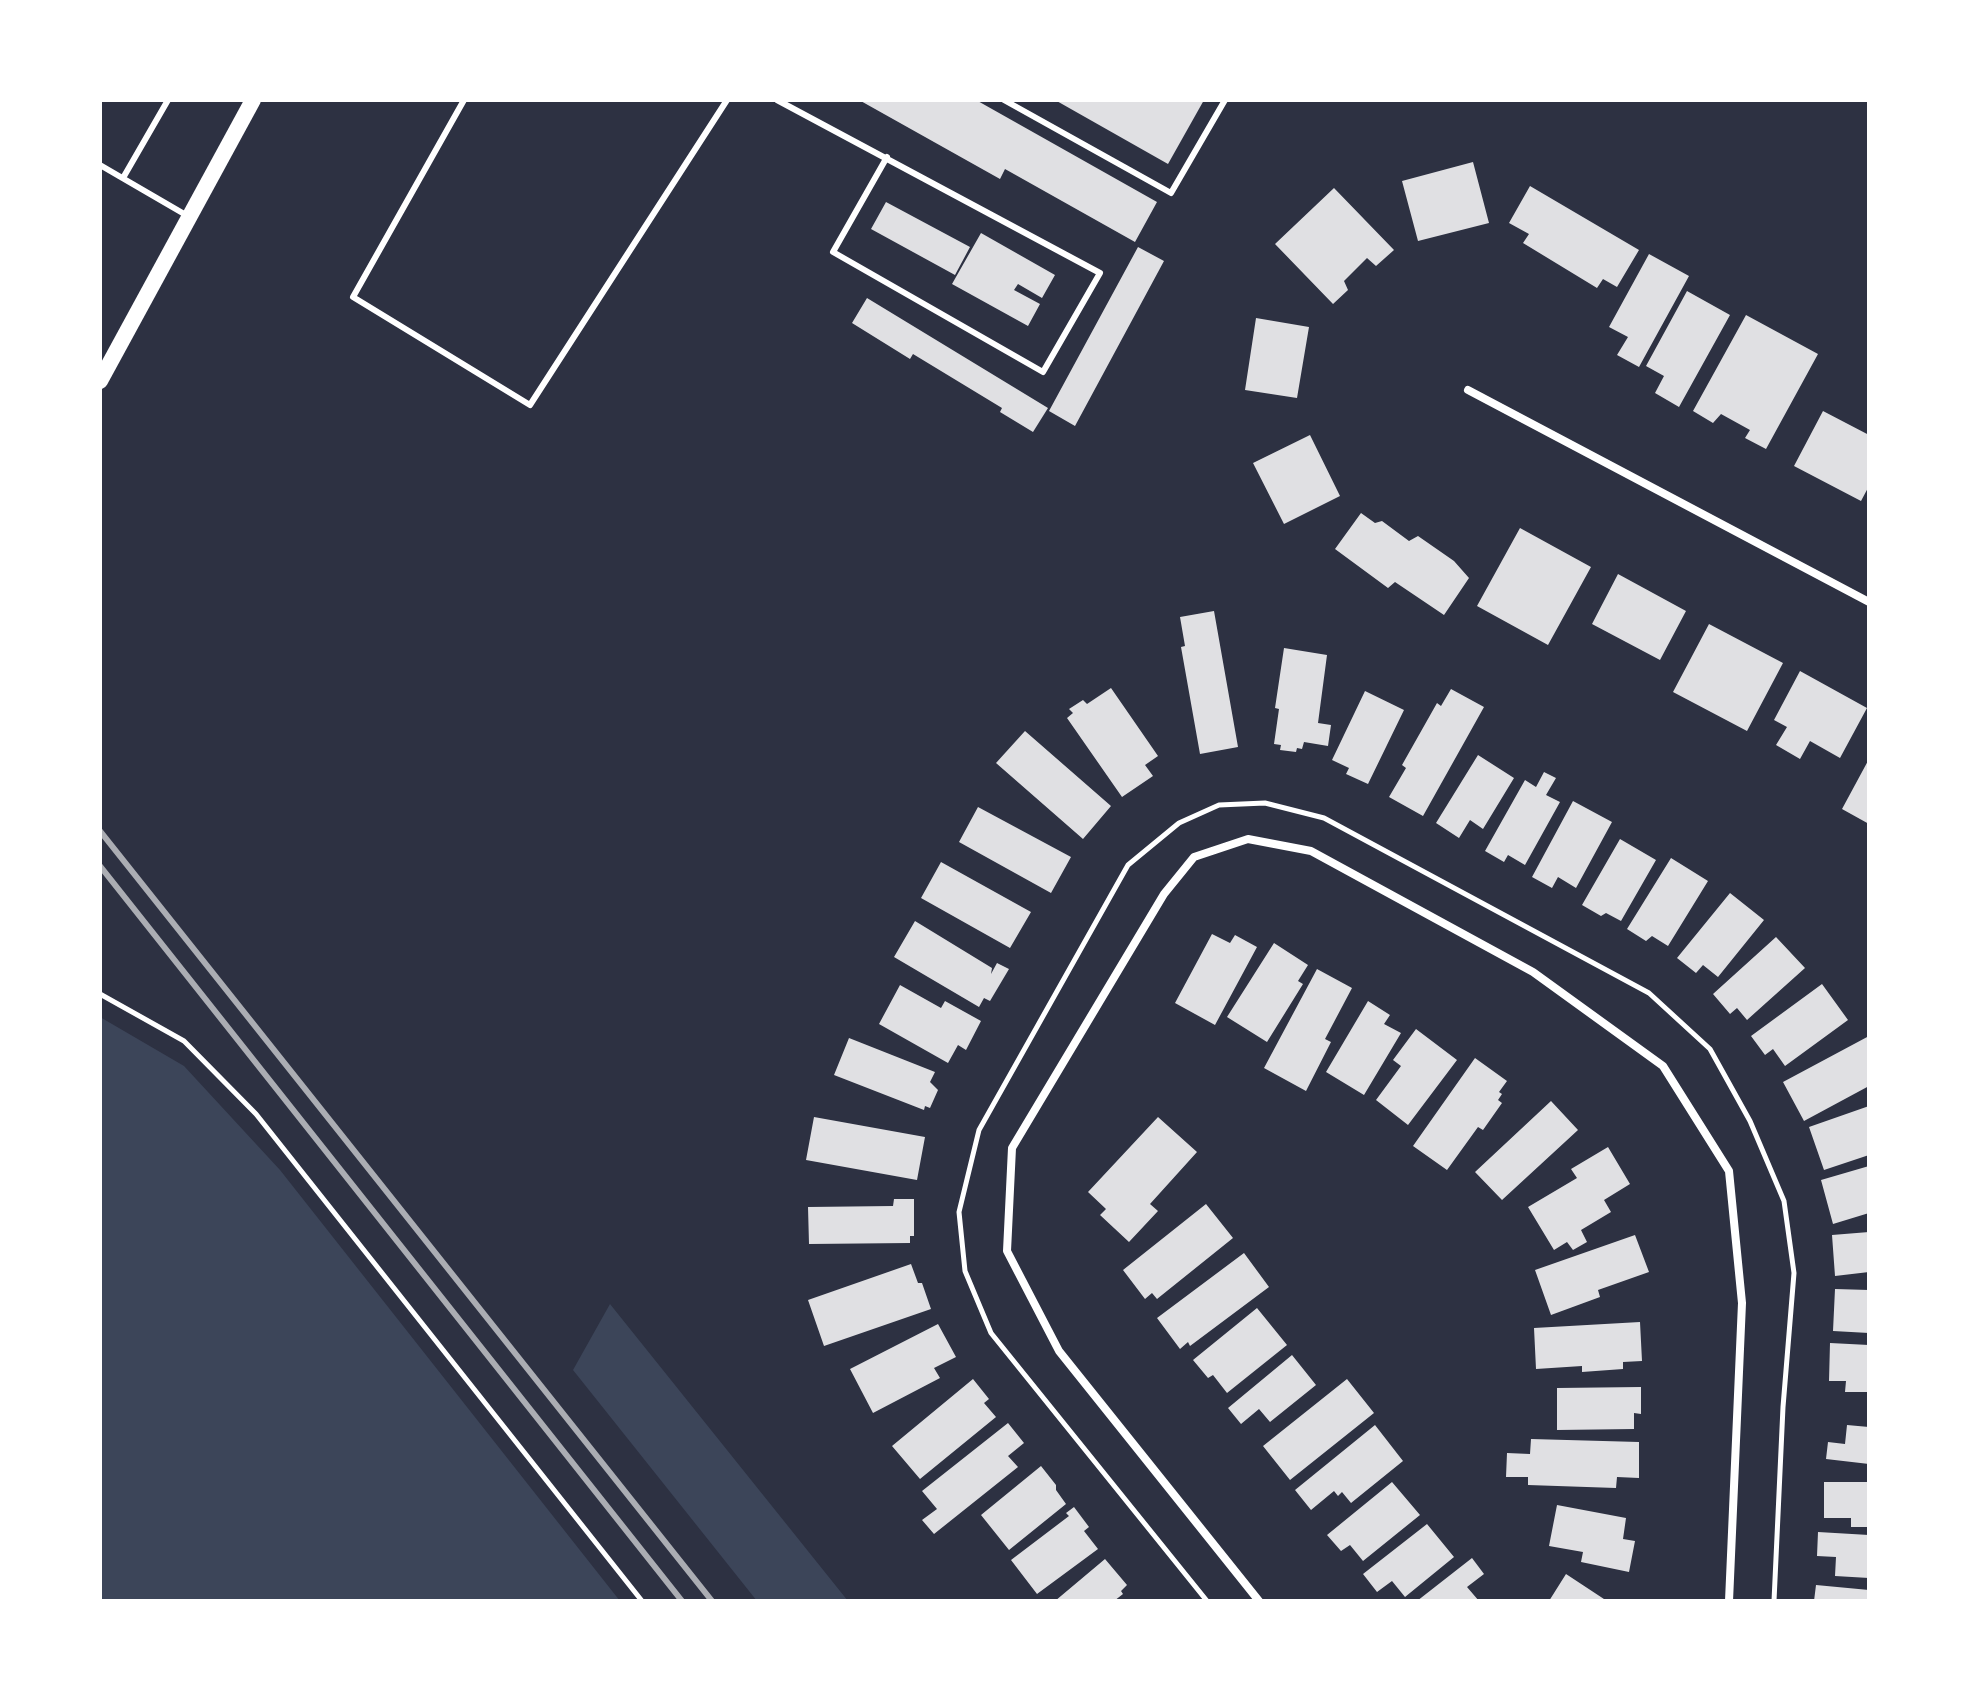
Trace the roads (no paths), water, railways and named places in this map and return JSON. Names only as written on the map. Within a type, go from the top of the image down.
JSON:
[{"type":"main road","points":[[100,381],[253,100]]},
{"type":"street","points":[[1468,390],[1869,602]]},
{"type":"street","points":[[1259,1601],[1059,1351],[1007,1251],[1012,1148],[1164,894],[1194,857],[1248,839],[1311,851],[1533,972],[1663,1066],[1729,1171],[1742,1303],[1729,1601]]},
{"type":"lane","points":[[123,178],[168,100]]},
{"type":"lane","points":[[464,100],[353,297],[530,405],[727,100]]},
{"type":"lane","points":[[777,100],[887,157],[1100,273],[1043,372],[833,252],[887,157]]},
{"type":"lane","points":[[1004,100],[1171,193],[1225,100]]},
{"type":"lane","points":[[100,165],[189,217]]},
{"type":"railway","points":[[100,831],[712,1601]]},
{"type":"railway","points":[[100,866],[682,1601]]}]
